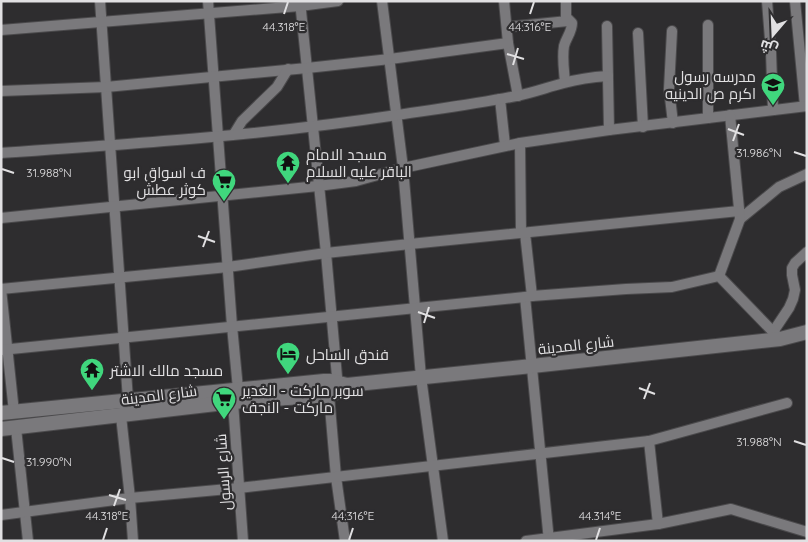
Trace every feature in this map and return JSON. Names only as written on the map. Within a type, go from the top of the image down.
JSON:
[{"type":"main road","name":"شارع المدينة","points":[[8,412],[128,400],[338,389],[421,377],[532,366],[807,332]]},
{"type":"main road","name":"شارع المدينة","points":[[1,429],[121,416],[235,395]]},
{"type":"street","points":[[100,1],[128,400]]},
{"type":"street","name":"شارع الرسول","points":[[208,1],[232,326],[243,541]]},
{"type":"street","points":[[1,30],[337,1]]},
{"type":"street","points":[[382,1],[403,168],[421,377],[443,541]]},
{"type":"street","points":[[504,1],[508,43],[518,96]]},
{"type":"street","points":[[565,82],[564,44],[572,28],[572,23],[566,18],[566,1]]},
{"type":"street","points":[[766,1],[771,52],[773,110]]},
{"type":"street","points":[[1,218],[356,181],[403,168],[505,145],[609,130],[806,106],[795,1]]},
{"type":"street","points":[[300,3],[338,389],[336,477],[345,541]]},
{"type":"street","points":[[507,28],[568,21]]},
{"type":"street","points":[[708,25],[708,118]]},
{"type":"street","points":[[607,26],[609,130]]},
{"type":"street","points":[[672,31],[669,89],[673,122]]},
{"type":"street","points":[[638,33],[643,127]]},
{"type":"street","points":[[1,92],[106,87],[306,68],[508,43]]},
{"type":"street","points":[[234,134],[242,121],[277,87],[288,69]]},
{"type":"street","points":[[1,153],[312,127],[518,96],[565,82],[608,76]]},
{"type":"street","points":[[500,99],[505,145]]},
{"type":"street","points":[[719,276],[740,215],[730,115]]},
{"type":"street","points":[[520,143],[523,233],[529,297],[532,366],[549,540]]},
{"type":"street","points":[[8,412],[1,289],[228,267],[326,253],[410,244],[740,215],[779,187],[807,174]]},
{"type":"street","points":[[719,276],[776,335],[793,300],[795,290],[792,268],[807,252]]},
{"type":"street","points":[[4,350],[529,297],[672,287],[719,276]]},
{"type":"street","points":[[1,515],[130,498],[239,488],[649,441],[787,403]]},
{"type":"street","points":[[121,416],[133,541]]},
{"type":"street","points":[[16,428],[28,541]]},
{"type":"street","points":[[649,441],[658,524]]},
{"type":"street","points":[[526,541],[549,540],[658,524],[731,509],[807,532]]},
{"type":"place","name":"مدرسه رسول اکرم ص الدینیه","points":[[773,106]]},
{"type":"place","name":"مسجد الامام الباقر عليه السلام","points":[[288,184]]},
{"type":"place","name":"ف اسواق ابو كوثر عطش","points":[[224,202]]},
{"type":"place","name":"فندق الساحل","points":[[288,375]]},
{"type":"place","name":"مسجد مالك الاشتر","points":[[92,391]]},
{"type":"place","name":"سوبر ماركت - الغدير ماركت - النجف","points":[[224,420]]}]
